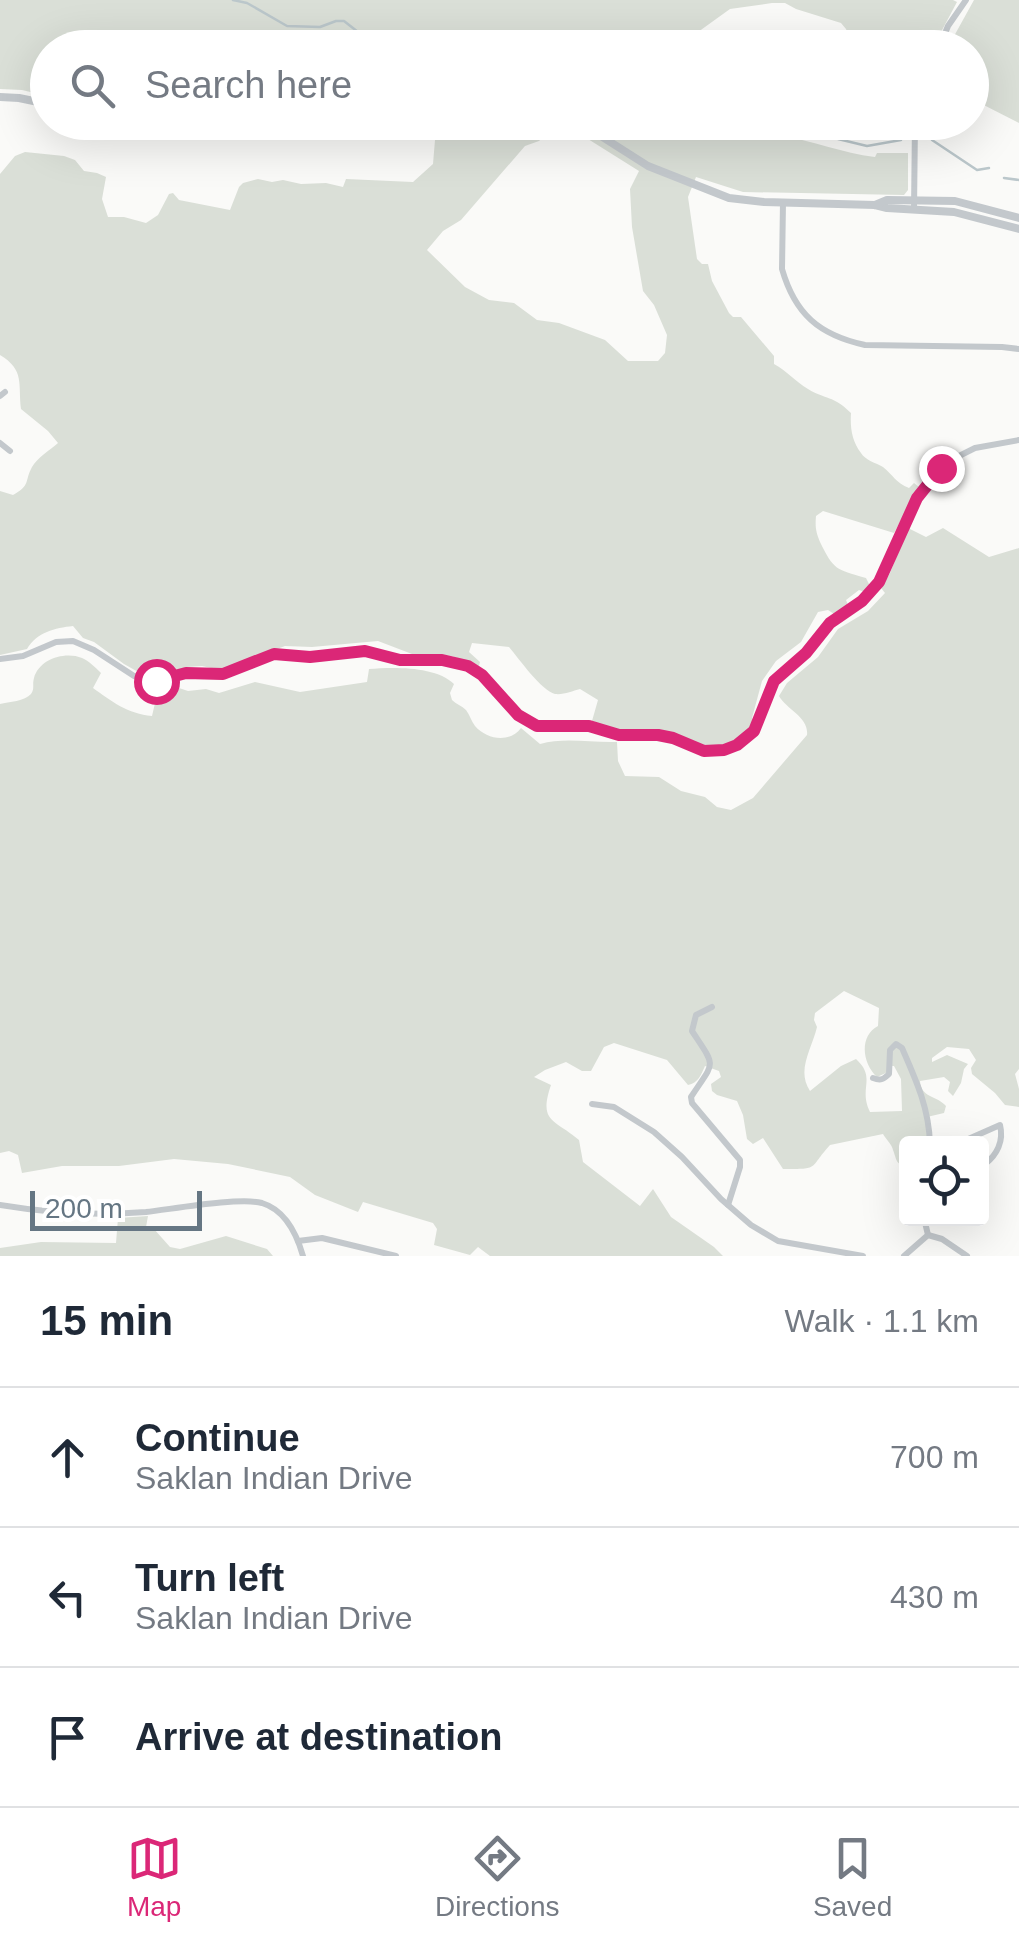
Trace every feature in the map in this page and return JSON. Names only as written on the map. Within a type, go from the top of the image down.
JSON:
[{"type":"street","points":[[946,30],[966,0]]},
{"type":"street","points":[[0,96],[30,100]]},
{"type":"street","points":[[607,140],[648,166],[716,194],[743,200],[886,208],[955,201],[1019,218]]},
{"type":"street","points":[[915,140],[915,205]]},
{"type":"street","points":[[783,202],[784,278],[807,317],[823,330],[865,345],[1019,349]]},
{"type":"street","points":[[915,205],[1019,230]]},
{"type":"street","points":[[0,659],[23,656],[56,642],[73,641],[134,676],[156,681],[186,673],[223,674],[274,654],[310,657],[365,651],[400,660],[442,660],[472,668],[518,715],[537,726],[589,726],[619,735],[673,738],[704,751],[724,750],[754,731],[774,681],[806,653],[830,623],[862,601],[879,582],[917,498],[936,472],[976,448],[1019,440]]},
{"type":"street","points":[[0,443],[10,451]]},
{"type":"street","points":[[712,1007],[696,1015],[692,1031],[710,1059],[710,1070],[690,1097],[740,1160],[728,1206]]},
{"type":"street","points":[[873,1078],[884,1079],[889,1074],[890,1050],[896,1044],[902,1048],[923,1097],[930,1136]]},
{"type":"street","points":[[592,1104],[614,1108],[654,1132],[728,1206],[778,1241],[863,1256]]},
{"type":"street","points":[[975,1136],[1000,1125],[997,1154],[989,1161]]},
{"type":"street","points":[[0,1206],[129,1213],[232,1202],[262,1203],[282,1215],[303,1256]]},
{"type":"street","points":[[926,1226],[928,1235]]},
{"type":"street","points":[[904,1256],[928,1235]]},
{"type":"street","points":[[928,1235],[942,1239],[967,1256]]},
{"type":"street","points":[[298,1241],[322,1238],[396,1256]]},
{"type":"shaded area","points":[[0,0],[957,2],[942,30],[846,30],[841,23],[785,3],[772,3],[730,9],[701,30],[30,30],[30,92],[0,89]]},
{"type":"shaded area","points":[[974,0],[1019,0],[1019,123],[989,108],[989,30],[957,30]]},
{"type":"shaded area","points":[[435,140],[540,140],[525,146],[461,220],[443,231],[427,250],[465,287],[489,300],[514,303],[537,320],[559,323],[605,340],[628,361],[658,361],[665,353],[667,335],[643,291],[632,227],[630,189],[639,171],[590,140],[800,140],[875,157],[877,153],[908,153],[908,190],[904,195],[743,192],[696,177],[688,197],[697,259],[708,264],[712,281],[729,313],[741,317],[774,356],[774,364],[851,413],[852,434],[863,455],[905,486],[909,488],[914,483],[919,487],[894,533],[823,511],[816,516],[819,538],[833,563],[866,578],[870,586],[846,600],[848,605],[834,614],[828,610],[818,612],[801,642],[776,661],[762,681],[754,721],[745,734],[718,747],[701,747],[666,732],[622,731],[592,721],[598,700],[580,689],[562,694],[550,692],[509,647],[472,643],[469,652],[480,662],[479,666],[452,656],[412,654],[378,641],[285,646],[220,670],[187,667],[156,677],[124,664],[83,638],[73,626],[47,632],[27,649],[0,655],[0,491],[13,495],[22,489],[34,464],[58,443],[21,409],[17,372],[0,355],[0,174],[15,156],[25,152],[75,160],[84,171],[106,177],[102,199],[108,217],[146,223],[158,215],[173,193],[179,200],[230,210],[239,187],[258,179],[343,187],[346,179],[413,182],[433,164]]},
{"type":"shaded area","points":[[908,528],[926,537],[943,528],[989,557],[1019,548],[1019,1069],[1015,1074],[1019,1107],[1005,1105],[972,1074],[976,1060],[969,1049],[947,1047],[932,1062],[947,1055],[968,1064],[961,1083],[953,1096],[948,1091],[950,1082],[944,1077],[920,1081],[926,1093],[946,1106],[944,1113],[927,1117],[928,1136],[899,1136],[899,1163],[883,1134],[830,1145],[809,1168],[783,1169],[763,1138],[753,1144],[747,1139],[737,1101],[712,1091],[711,1084],[721,1077],[719,1071],[705,1066],[697,1080],[688,1085],[667,1060],[614,1043],[604,1047],[591,1071],[582,1071],[566,1062],[534,1077],[551,1085],[548,1114],[579,1140],[583,1162],[640,1206],[653,1189],[671,1217],[723,1256],[490,1256],[478,1247],[470,1255],[434,1245],[437,1229],[433,1223],[363,1202],[358,1212],[315,1195],[290,1177],[228,1164],[174,1159],[119,1166],[62,1166],[22,1173],[18,1155],[0,1153],[0,704],[31,694],[37,671],[47,661],[68,656],[85,659],[101,673],[93,688],[128,710],[152,716],[159,686],[219,693],[255,682],[300,692],[367,682],[369,669],[426,671],[454,684],[452,700],[486,734],[505,738],[521,728],[540,744],[617,742],[618,761],[625,776],[659,777],[681,791],[731,810],[753,798],[807,735],[801,718],[779,696],[787,683],[818,657],[838,629],[868,611],[885,593],[881,588]],"holes":[[[844,991],[879,1008],[878,1026],[865,1043],[866,1057],[877,1077],[888,1072],[888,1066],[894,1066],[901,1079],[902,1111],[870,1112],[865,1072],[856,1059],[810,1091],[804,1075],[817,1027],[815,1013]]]},
{"type":"shaded area","points":[[148,1216],[146,1227],[154,1229],[170,1247],[180,1249],[226,1236],[267,1249],[273,1256],[0,1256],[0,1248],[41,1242],[116,1243],[118,1218]]},
{"type":"waterway","points":[[233,0],[247,3],[287,26],[320,27],[344,21],[355,30]]},
{"type":"waterway","points":[[842,140],[867,146],[901,140]]},
{"type":"waterway","points":[[932,140],[977,170],[989,168]]},
{"type":"waterway","points":[[1004,178],[1019,180]]},
{"type":"route","points":[[156,681],[186,673],[233,672],[274,654],[310,657],[365,651],[400,660],[442,660],[468,666],[482,675],[518,715],[537,726],[589,726],[619,735],[673,738],[704,751],[724,750],[754,731],[767,695],[781,673],[806,653],[830,623],[862,601],[879,582],[917,498],[941,468]]}]
